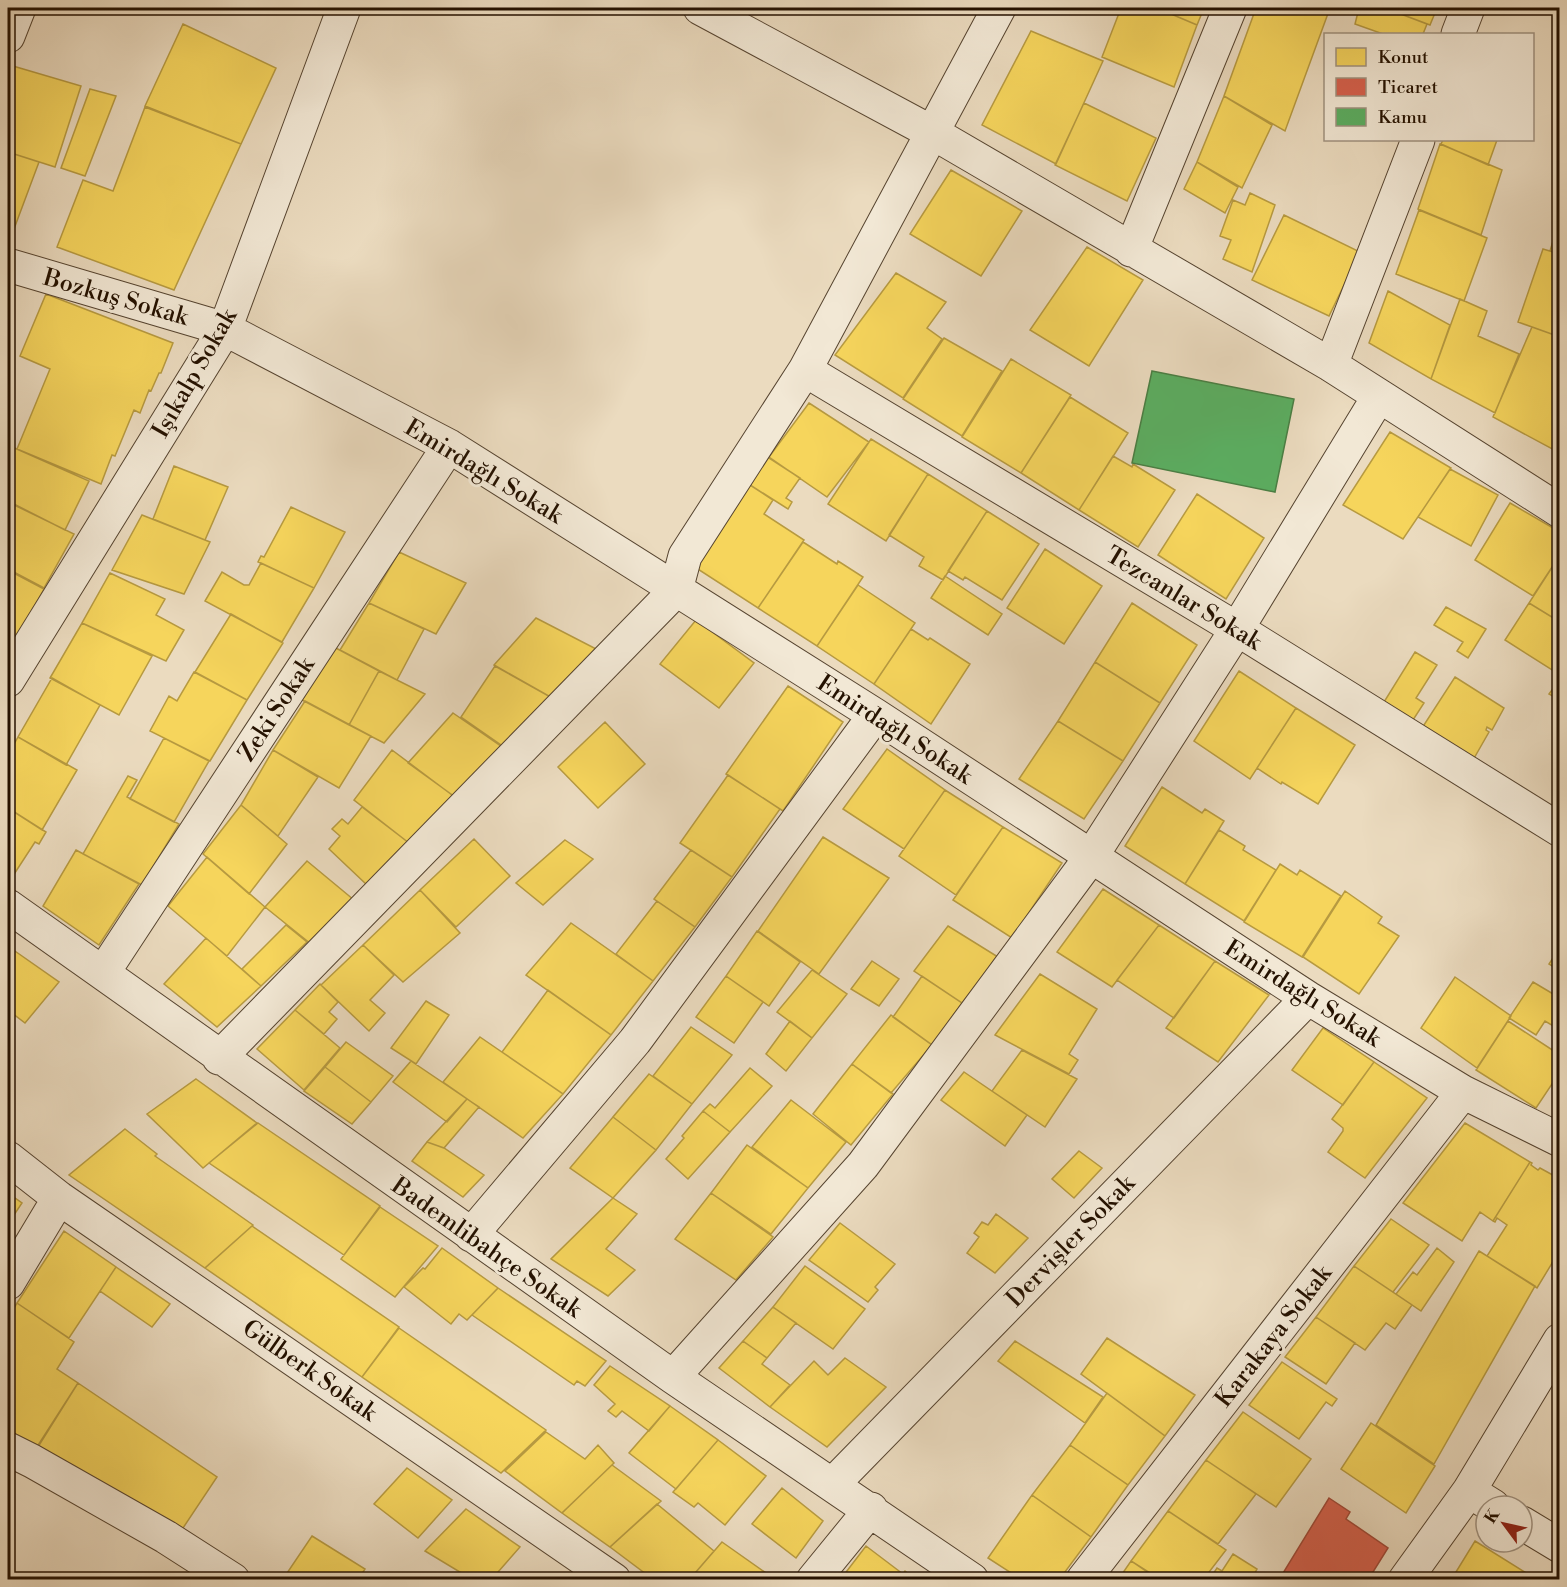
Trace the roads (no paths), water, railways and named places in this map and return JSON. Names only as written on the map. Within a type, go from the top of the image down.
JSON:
[{"type":"street","points":[[8,36],[19,8]]},
{"type":"street","name":"Işıkalp Sokak","points":[[8,680],[225,329],[344,8]]},
{"type":"street","points":[[700,8],[933,133],[1332,366],[1560,512]]},
{"type":"street","points":[[219,1058],[676,590],[685,556],[806,370],[999,8]]},
{"type":"street","points":[[1131,250],[1230,8]]},
{"type":"street","points":[[1458,33],[1468,8]]},
{"type":"street","points":[[1332,366],[1418,141]]},
{"type":"street","name":"Bozkuş Sokak","points":[[8,265],[225,329]]},
{"type":"street","name":"Emirdağlı Sokak","points":[[225,329],[449,446],[875,715],[1308,998],[1463,1092],[1560,1140]]},
{"type":"street","name":"Tezcanlar Sokak","points":[[806,370],[1237,629],[1560,830]]},
{"type":"street","points":[[674,1377],[862,1165],[1091,857],[1237,629],[1379,396]]},
{"type":"street","name":"Zeki Sokak","points":[[103,973],[449,446]]},
{"type":"street","points":[[471,1235],[635,1041],[875,715]]},
{"type":"street","name":"Bademlibahçe Sokak","points":[[8,906],[219,1058],[674,1377],[871,1509],[972,1580]]},
{"type":"street","name":"Dervişler Sokak","points":[[833,1484],[1308,998]]},
{"type":"street","name":"Karakaya Sokak","points":[[1083,1580],[1463,1092]]},
{"type":"street","name":"Gülberk Sokak","points":[[8,1158],[59,1198],[614,1580]]},
{"type":"street","points":[[8,1283],[59,1198]]},
{"type":"street","points":[[1483,1494],[1560,1340]]},
{"type":"street","points":[[8,1449],[166,1537],[233,1580]]},
{"type":"street","points":[[1405,1580],[1474,1506]]},
{"type":"street","points":[[813,1580],[871,1509]]},
{"type":"street","points":[[1534,1531],[1560,1546]]}]
